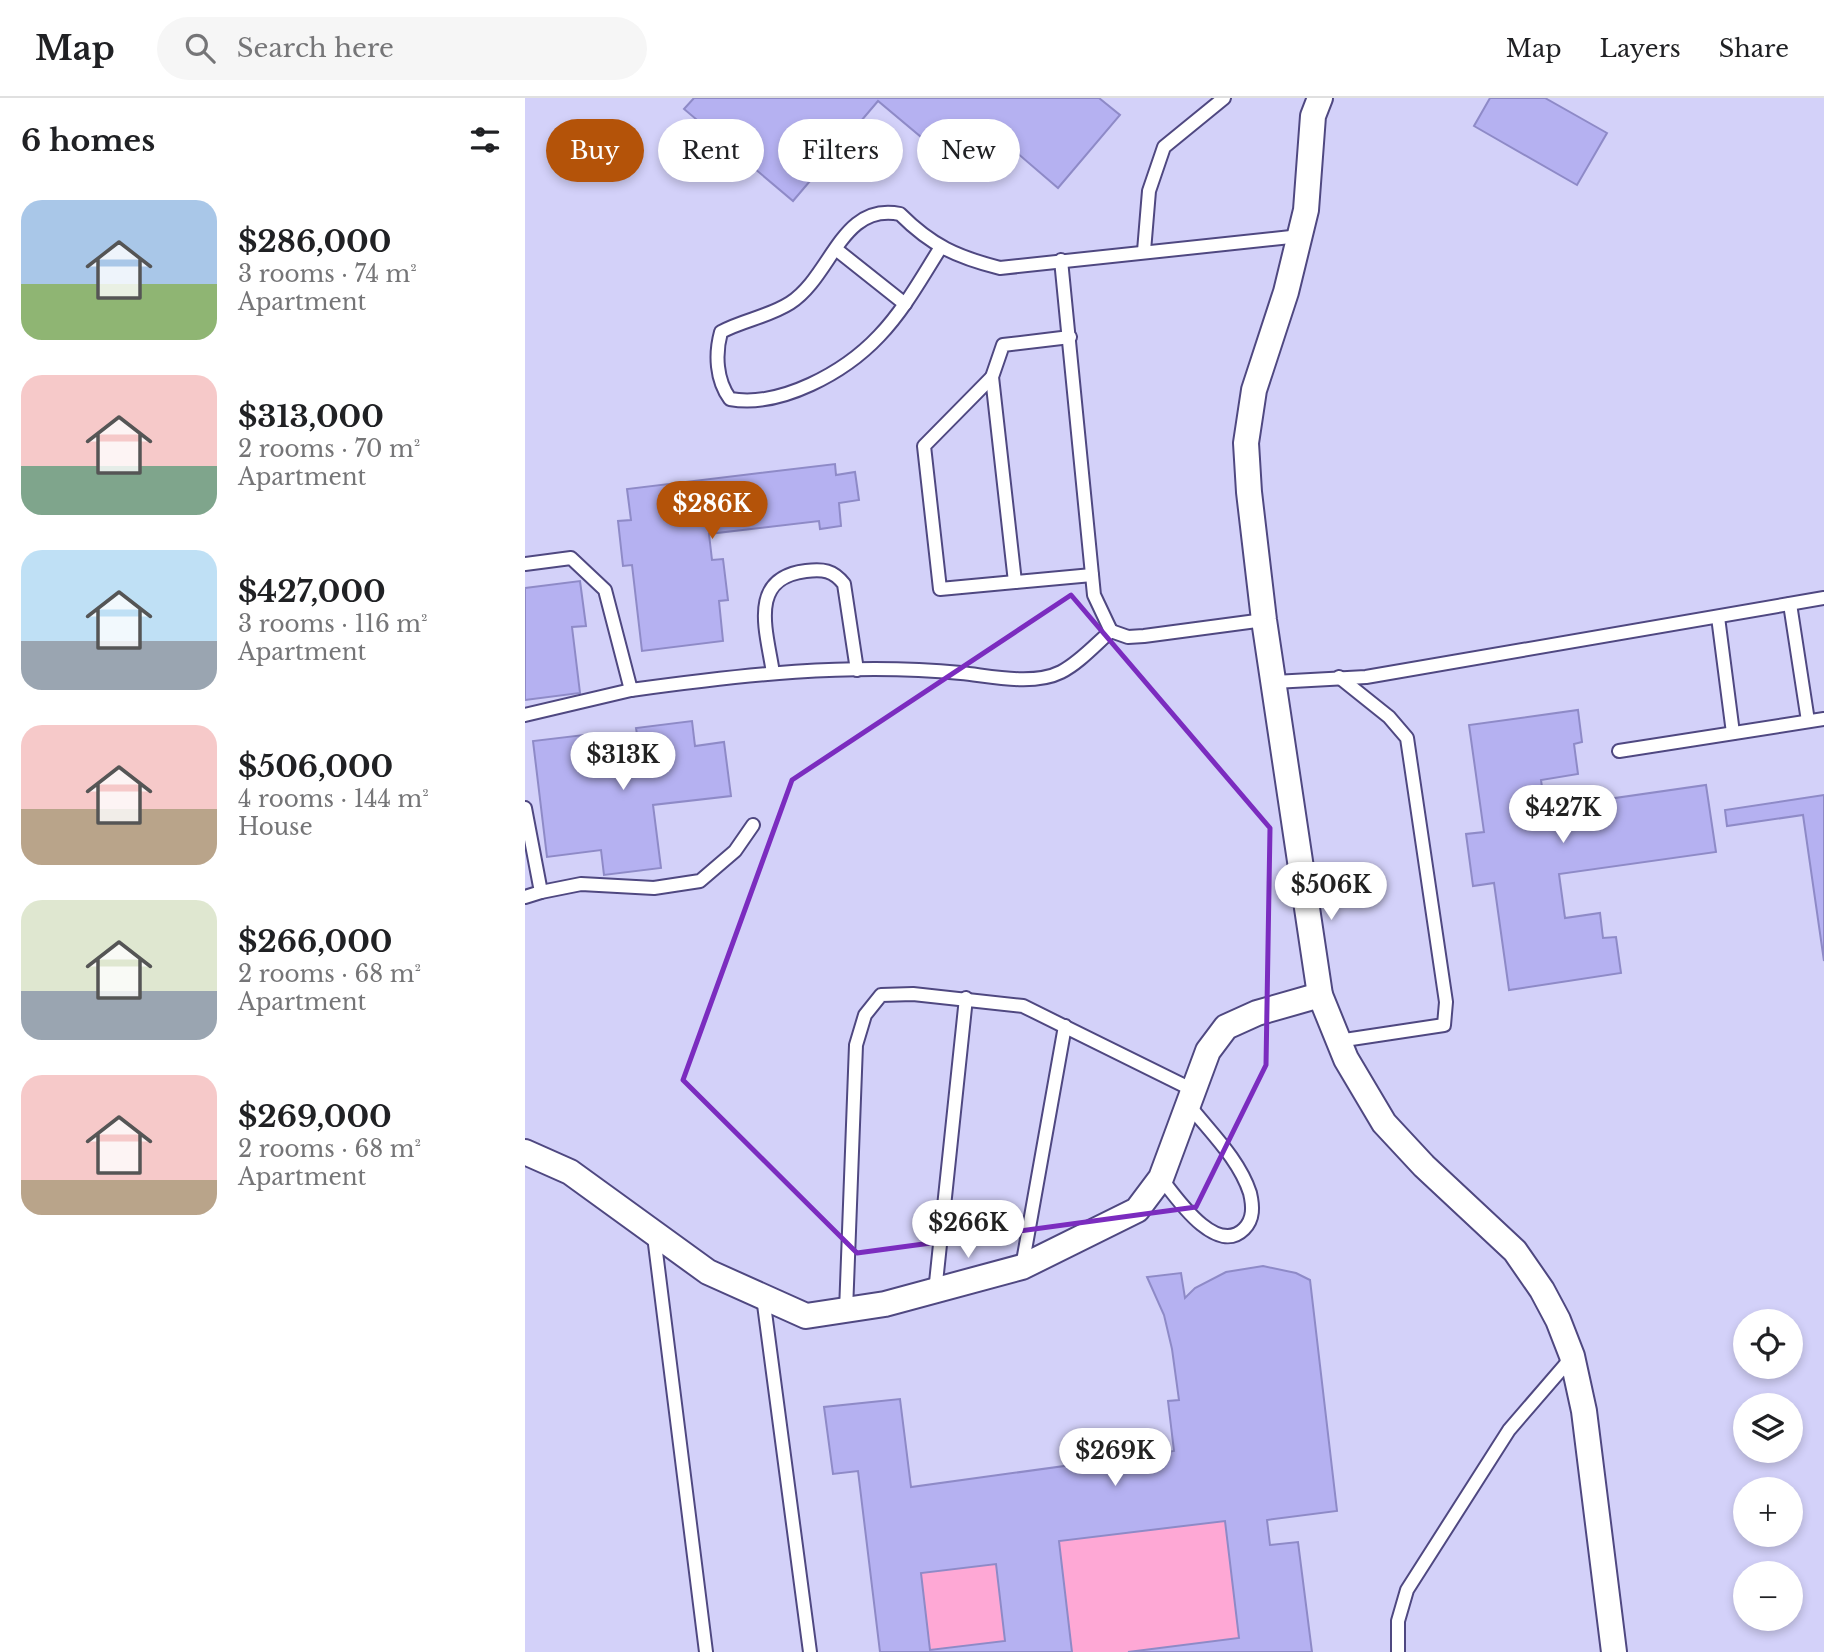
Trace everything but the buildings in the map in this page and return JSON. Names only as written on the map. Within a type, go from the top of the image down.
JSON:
[{"type":"street","points":[[1313,104],[1306,210],[1249,415],[1249,492],[1264,620],[1320,995],[1338,1041],[1369,1102],[1384,1123],[1424,1166],[1495,1229],[1528,1268],[1558,1320],[1571,1356],[1584,1411],[1614,1652]]},
{"type":"street","points":[[525,1152],[570,1171],[708,1272],[806,1316],[846,1311],[935,1292],[1022,1267],[1137,1210],[1161,1178],[1207,1051],[1226,1027],[1320,995]]},
{"type":"lane","points":[[1144,251],[1149,191],[1164,147],[1224,98]]},
{"type":"lane","points":[[941,247],[905,304],[879,336],[845,363],[812,383],[770,398],[747,402],[730,399],[722,388],[716,349],[721,332],[759,319],[792,302],[819,275],[849,228],[871,214],[900,214],[922,237],[941,247],[959,257],[1000,268],[1300,236]]},
{"type":"lane","points":[[837,250],[905,304]]},
{"type":"lane","points":[[1061,260],[1092,575],[1099,611],[1111,631],[1128,637],[1264,620]]},
{"type":"lane","points":[[1015,582],[992,377],[1003,345],[1070,337]]},
{"type":"lane","points":[[992,377],[924,446],[940,589],[1092,575]]},
{"type":"lane","points":[[525,564],[571,558],[605,590],[631,690]]},
{"type":"lane","points":[[773,673],[765,608],[769,590],[787,574],[826,570],[837,575],[844,584],[857,670]]},
{"type":"lane","points":[[1274,682],[1366,677],[1824,598]]},
{"type":"lane","points":[[1790,604],[1808,722]]},
{"type":"lane","points":[[1718,617],[1733,733]]},
{"type":"lane","points":[[525,715],[631,690],[773,673],[926,670],[1029,678],[1061,672],[1111,631]]},
{"type":"lane","points":[[1338,1041],[1444,1025],[1446,1002],[1407,738],[1389,716],[1339,677]]},
{"type":"lane","points":[[1619,751],[1824,719]]},
{"type":"lane","points":[[525,808],[541,892]]},
{"type":"lane","points":[[525,897],[581,884],[654,888],[700,881],[735,851],[753,825]]},
{"type":"lane","points":[[846,1311],[856,1045],[865,1014],[881,995],[913,993],[1023,1006],[1065,1026],[1190,1097],[1238,1165],[1250,1194],[1253,1216],[1243,1230],[1227,1236],[1215,1233],[1191,1217],[1161,1178]]},
{"type":"lane","points":[[935,1292],[967,998]]},
{"type":"lane","points":[[1022,1267],[1065,1026]]},
{"type":"lane","points":[[654,1233],[706,1652]]},
{"type":"lane","points":[[763,1297],[810,1652]]},
{"type":"lane","points":[[1398,1652],[1398,1621],[1407,1590],[1509,1430],[1571,1356]]},
{"type":"highlighted area","points":[[1071,595],[1270,828],[1266,1065],[1196,1207],[857,1253],[683,1080],[792,780]]},
{"type":"shaded area","points":[[1225,1521],[1239,1638],[1128,1652],[1072,1652],[1059,1541]]},
{"type":"shaded area","points":[[996,1564],[1005,1641],[930,1650],[921,1573]]}]
